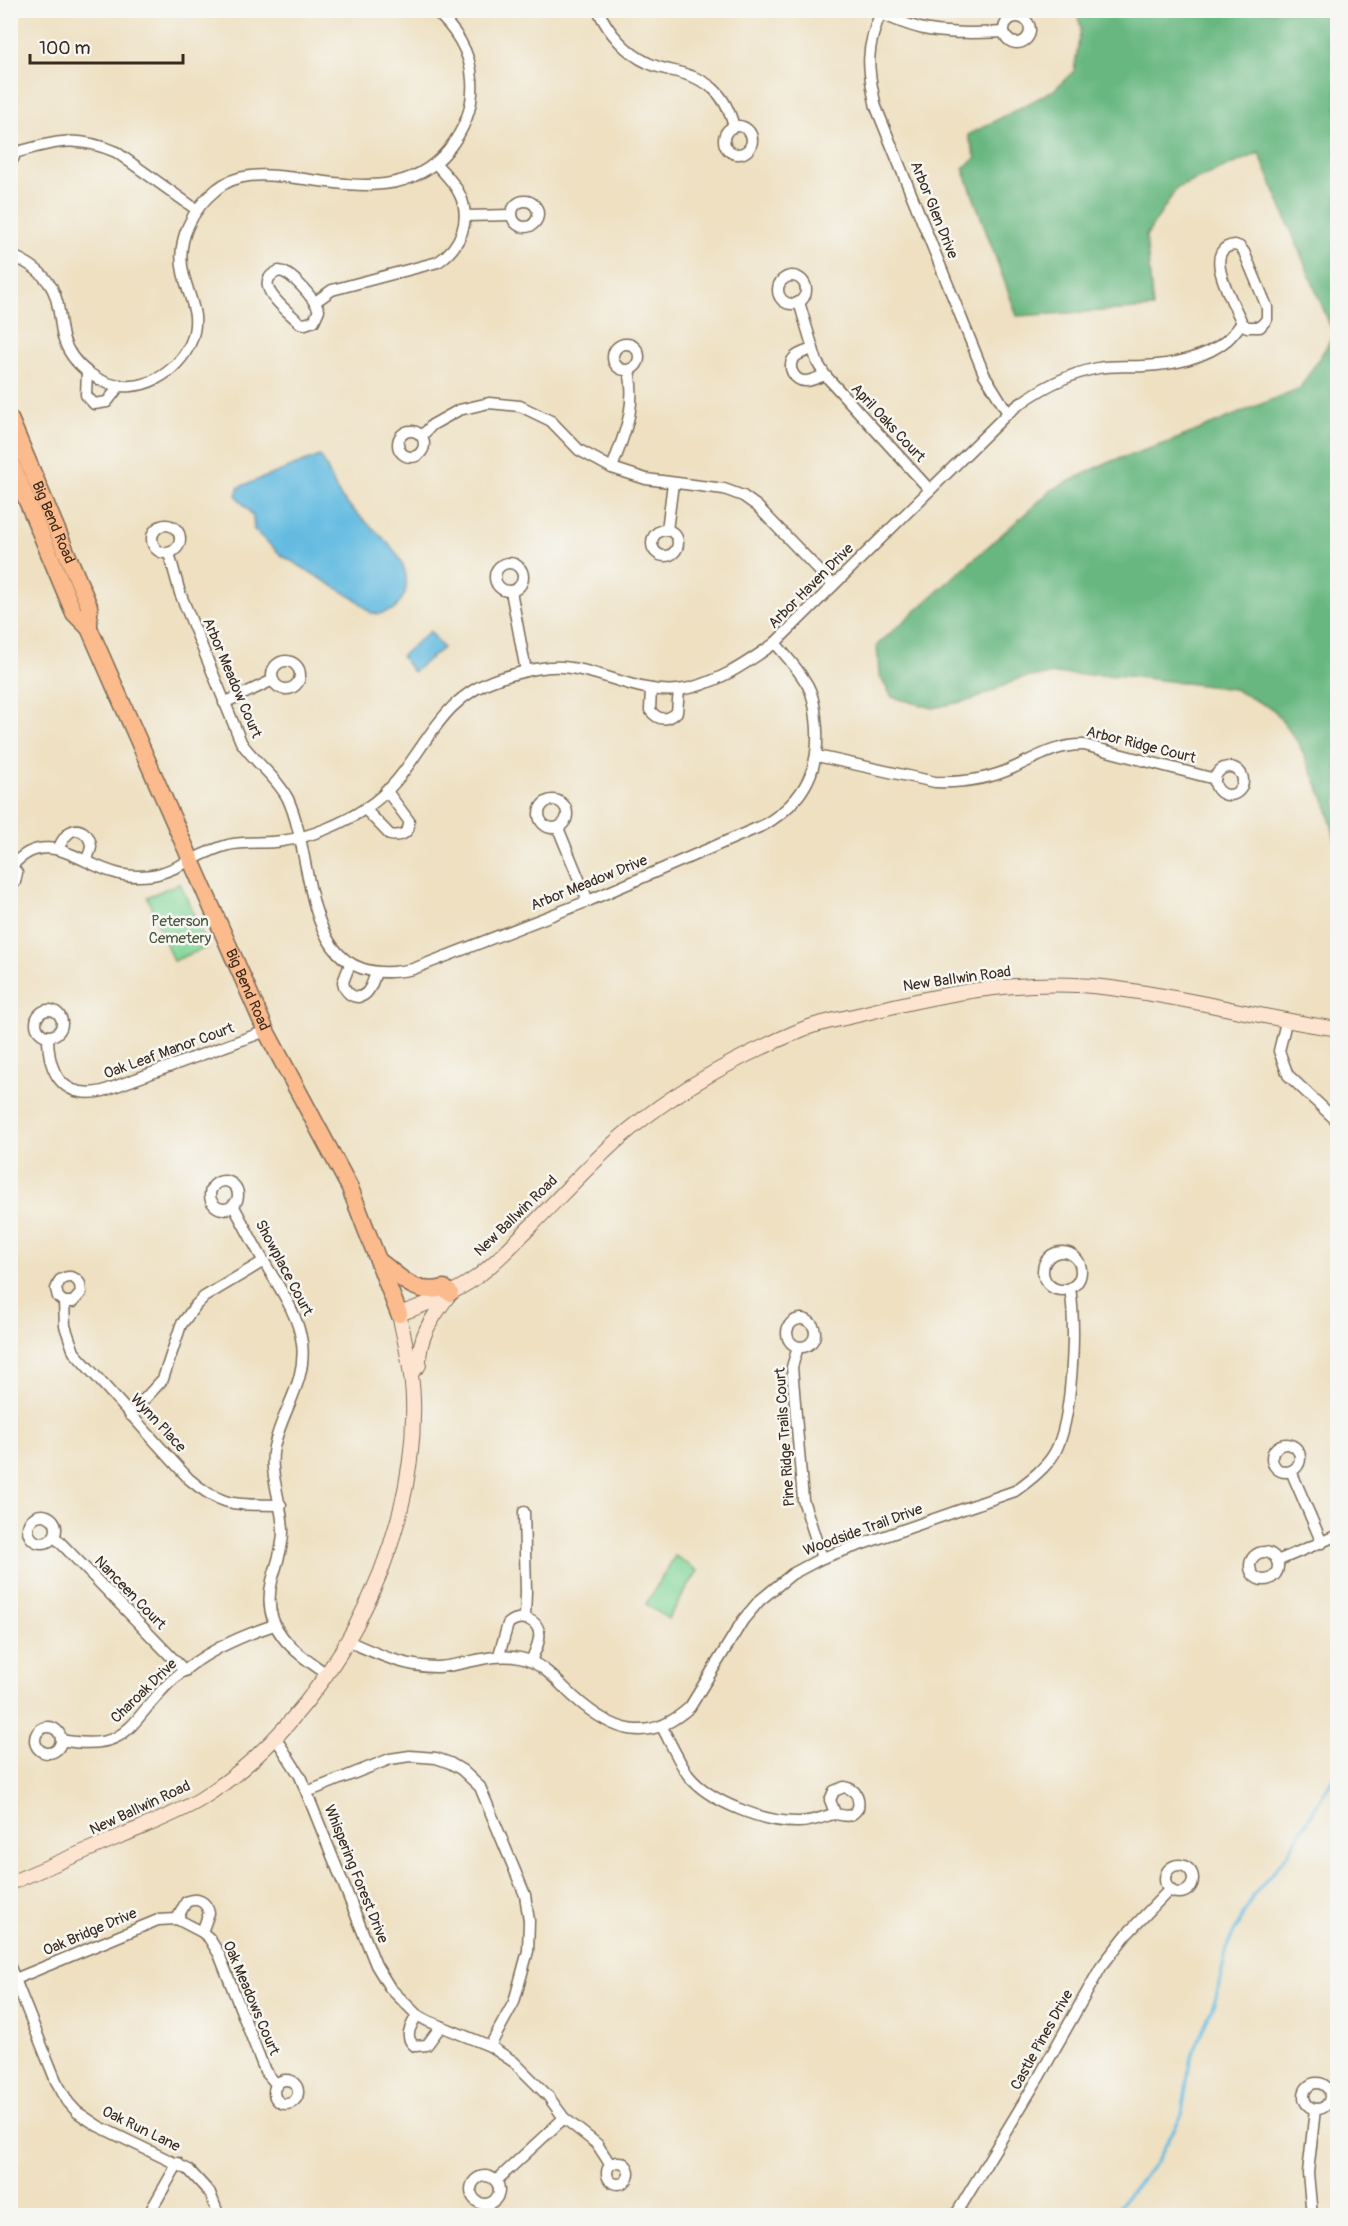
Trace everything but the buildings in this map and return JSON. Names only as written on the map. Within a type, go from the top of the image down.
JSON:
[{"type":"main road","name":"Big Bend Road","points":[[10,419],[89,606],[89,628]]},
{"type":"main road","name":"Big Bend Road","points":[[10,460],[74,613],[89,628],[266,1031],[350,1188],[399,1314]]},
{"type":"main road","points":[[377,1259],[401,1280],[412,1286],[433,1291],[444,1288],[450,1293]]},
{"type":"street","points":[[10,255],[21,259],[44,275],[53,289],[58,304],[64,339],[71,354],[87,372],[106,383],[120,386],[140,386],[160,378],[177,363],[187,350],[194,333],[195,318],[181,257],[188,224],[196,210],[220,186],[234,180],[262,174],[376,186],[399,182],[418,175],[436,164],[462,131],[470,112],[473,95],[468,56],[458,37],[434,10]]},
{"type":"street","points":[[598,10],[611,33],[621,44],[646,63],[706,82],[729,108],[734,127]]},
{"type":"street","points":[[878,12],[908,25],[928,30],[973,33],[1004,32]]},
{"type":"street","name":"Arbor Glen Drive","points":[[878,12],[868,67],[876,106],[984,374],[1008,413]]},
{"type":"street","points":[[10,164],[12,150],[55,141],[72,141],[104,147],[116,152],[196,210]]},
{"type":"street","points":[[315,302],[332,290],[438,262],[448,255],[458,243],[463,231],[465,216],[460,193],[436,164]]},
{"type":"street","points":[[465,216],[512,215]]},
{"type":"street","points":[[1229,246],[1240,247],[1244,252],[1267,307],[1267,319],[1260,327],[1247,327],[1242,323],[1219,269],[1218,256],[1229,246]]},
{"type":"street","points":[[284,271],[315,302],[319,310],[316,319],[310,323],[300,323],[269,291],[268,281],[274,273],[284,271]]},
{"type":"street","name":"April Oaks Court","points":[[799,302],[813,349],[825,375],[930,490]]},
{"type":"street","name":"Arbor Haven Drive","points":[[58,849],[114,873],[129,876],[160,873],[227,845],[299,838],[327,828],[365,809],[386,790],[411,762],[442,717],[462,698],[479,685],[526,672],[560,666],[584,670],[651,689],[679,690],[732,672],[775,643],[1008,413],[1032,394],[1056,381],[1078,373],[1100,368],[1161,364],[1214,349],[1228,339],[1242,323]]},
{"type":"street","points":[[813,349],[795,357],[791,366],[794,375],[797,379],[807,381],[825,375]]},
{"type":"street","points":[[612,468],[631,414],[632,387],[629,370]]},
{"type":"street","points":[[87,372],[86,395],[94,404],[107,402],[120,386]]},
{"type":"street","points":[[422,436],[432,425],[459,410],[489,403],[520,406],[551,422],[579,450],[612,468],[646,478],[724,489],[742,496],[757,506],[833,585]]},
{"type":"street","points":[[667,530],[673,483]]},
{"type":"street","name":"Arbor Meadow Court","points":[[169,553],[180,593],[241,742],[287,797],[299,838]]},
{"type":"street","points":[[512,591],[526,672]]},
{"type":"street","name":"Arbor Meadow Drive","points":[[299,838],[318,921],[331,945],[350,964],[376,972],[400,972],[413,969],[588,901],[764,825],[779,816],[803,789],[811,775],[817,756],[818,735],[810,689],[798,670],[775,643]]},
{"type":"street","points":[[224,703],[273,680]]},
{"type":"street","points":[[651,689],[650,710],[657,718],[664,719],[677,712],[679,690]]},
{"type":"street","name":"Arbor Ridge Court","points":[[817,756],[935,782],[953,783],[992,776],[1071,744],[1084,745],[1215,779]]},
{"type":"street","points":[[365,809],[390,836],[405,833],[408,830],[409,821],[386,790]]},
{"type":"street","points":[[558,828],[588,901]]},
{"type":"street","points":[[10,886],[17,878],[12,864],[33,850],[58,849],[71,831],[80,830],[86,834],[90,844],[86,860]]},
{"type":"street","points":[[350,964],[343,982],[346,991],[351,996],[365,994],[376,972]]},
{"type":"street","name":"New Ballwin Road","points":[[10,1883],[186,1808],[228,1779],[275,1737],[314,1694],[348,1641],[381,1570],[404,1492],[412,1421],[411,1373],[399,1314],[439,1300],[475,1279],[502,1256],[596,1160],[665,1102],[704,1077],[803,1029],[941,995],[993,988],[1063,984],[1111,988],[1202,1003],[1286,1022],[1338,1029]]},
{"type":"street","points":[[1286,1022],[1279,1051],[1288,1075],[1338,1122]]},
{"type":"street","name":"Oak Leaf Manor Court","points":[[48,1036],[50,1064],[56,1076],[64,1084],[78,1091],[91,1093],[103,1091],[266,1031]]},
{"type":"street","name":"Showplace Court","points":[[233,1205],[292,1310],[302,1343],[300,1379],[277,1436],[272,1456],[281,1504],[283,1533],[281,1550],[270,1587],[274,1625]]},
{"type":"street","points":[[130,1415],[163,1378],[171,1359],[177,1334],[188,1313],[204,1297],[264,1261]]},
{"type":"street","name":"Woodside Trail Drive","points":[[662,1727],[680,1716],[696,1700],[737,1629],[759,1601],[792,1574],[822,1558],[1016,1491],[1043,1467],[1054,1453],[1066,1423],[1074,1312],[1070,1288]]},
{"type":"street","points":[[411,1373],[419,1365],[419,1352],[426,1329],[450,1293]]},
{"type":"street","name":"Wynn Place","points":[[64,1302],[65,1326],[74,1352],[189,1479],[217,1499],[244,1505],[281,1504]]},
{"type":"street","name":"Pine Ridge Trails Court","points":[[798,1347],[792,1367],[803,1500],[822,1558]]},
{"type":"street","points":[[1291,1471],[1322,1543]]},
{"type":"street","points":[[524,1512],[525,1619]]},
{"type":"street","points":[[1277,1561],[1338,1535]]},
{"type":"street","name":"Nanceen Court","points":[[54,1536],[185,1671]]},
{"type":"street","points":[[499,1655],[508,1624],[513,1620],[525,1619],[532,1622],[539,1632],[539,1639],[531,1661]]},
{"type":"street","points":[[274,1625],[297,1653],[327,1674]]},
{"type":"street","name":"Charoak Drive","points":[[61,1740],[79,1743],[99,1742],[118,1737],[136,1723],[170,1682],[185,1671],[220,1646],[274,1625]]},
{"type":"street","points":[[348,1641],[385,1657],[421,1666],[458,1664],[499,1655],[531,1661],[542,1666],[575,1698],[601,1719],[614,1726],[644,1731],[662,1727],[688,1774],[699,1786],[737,1808],[763,1818],[799,1822],[835,1813]]},
{"type":"street","name":"Whispering Forest Drive","points":[[275,1737],[300,1776],[376,1965],[390,1988],[417,2015],[490,2046],[527,2073],[564,2118],[597,2144],[610,2164]]},
{"type":"street","points":[[307,1792],[390,1760],[410,1756],[436,1758],[450,1763],[462,1770],[480,1787],[525,1895],[529,1922],[528,1951],[514,2002],[490,2046]]},
{"type":"street","name":"Castle Pines Drive","points":[[955,2216],[1034,2086],[1101,1967],[1127,1934],[1170,1889]]},
{"type":"street","points":[[198,1899],[202,1901],[209,1913],[198,1930],[177,1919],[186,1902],[198,1899]]},
{"type":"street","name":"Oak Bridge Drive","points":[[15,1979],[158,1920],[177,1919]]},
{"type":"street","name":"Oak Meadows Court","points":[[198,1930],[219,1954],[265,2071],[277,2085]]},
{"type":"street","name":"Oak Run Lane","points":[[10,1967],[56,2081],[68,2102],[98,2126],[178,2163],[203,2183],[210,2193],[219,2216]]},
{"type":"street","points":[[417,2015],[408,2034],[409,2040],[415,2046],[427,2045],[441,2026]]},
{"type":"street","points":[[1312,2216],[1309,2164],[1315,2109]]},
{"type":"street","points":[[496,2181],[564,2118]]},
{"type":"street","points":[[146,2216],[178,2163]]},
{"type":"green space","points":[[1076,11],[1337,11],[1337,847],[1327,806],[1299,744],[1274,710],[1234,689],[1128,676],[1056,674],[1020,678],[975,699],[933,708],[892,697],[879,675],[877,645],[1052,490],[1106,463],[1172,441],[1300,388],[1334,335],[1259,153],[1177,188],[1146,236],[1153,308],[1017,316],[963,168],[976,158],[968,135],[1054,90],[1074,71],[1081,27]]},
{"type":"green space","name":"Peterson Cemetery","points":[[180,883],[208,947],[173,961],[147,897]]},
{"type":"green space","points":[[675,1556],[698,1571],[668,1619],[646,1604]]},
{"type":"water","points":[[320,456],[341,497],[385,540],[403,564],[406,578],[405,593],[395,609],[379,614],[371,613],[357,600],[281,555],[254,530],[253,516],[236,495],[239,487]]},
{"type":"water","points":[[430,631],[443,648],[413,672],[401,656]]},
{"type":"waterway","points":[[1111,2216],[1157,2161],[1182,2115],[1190,2061],[1216,1998],[1228,1944],[1253,1896],[1286,1856],[1338,1770]]}]
